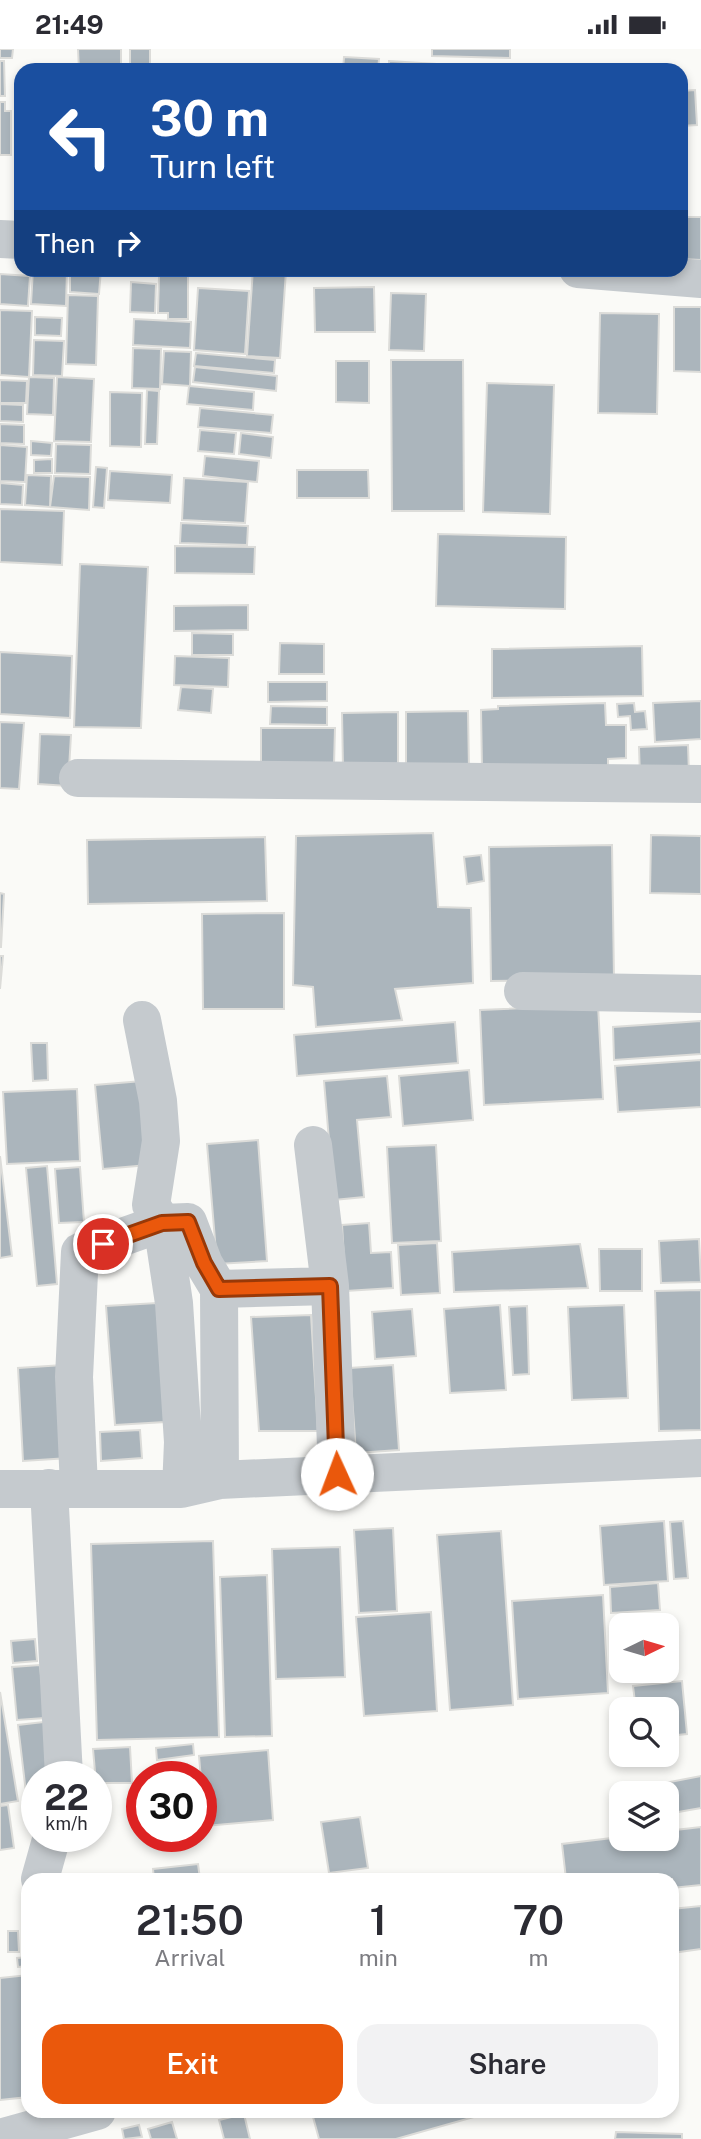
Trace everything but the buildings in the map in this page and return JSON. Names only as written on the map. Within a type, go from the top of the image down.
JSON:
[{"type":"street","points":[[676,277],[701,279]]},
{"type":"street","points":[[78,778],[701,783]]},
{"type":"street","points":[[523,991],[701,994]]},
{"type":"street","points":[[142,1020],[158,1101],[161,1140],[151,1205],[162,1223],[174,1303],[184,1442],[181,1489]]},
{"type":"street","points":[[313,1145],[330,1286],[337,1474]]},
{"type":"street","points":[[64,1761],[64,1488],[74,1377],[80,1252],[162,1223],[188,1222],[204,1263],[219,1289],[220,1480]]},
{"type":"street","points":[[219,1289],[330,1286]]},
{"type":"street","points":[[0,1489],[181,1489],[220,1480],[701,1458]]},
{"type":"street","points":[[42,1873],[48,1852]]},
{"type":"street","points":[[0,2138],[72,2118]]},
{"type":"route","points":[[103,1244],[162,1223],[188,1222],[204,1263],[219,1289],[330,1286],[337,1474]]}]
